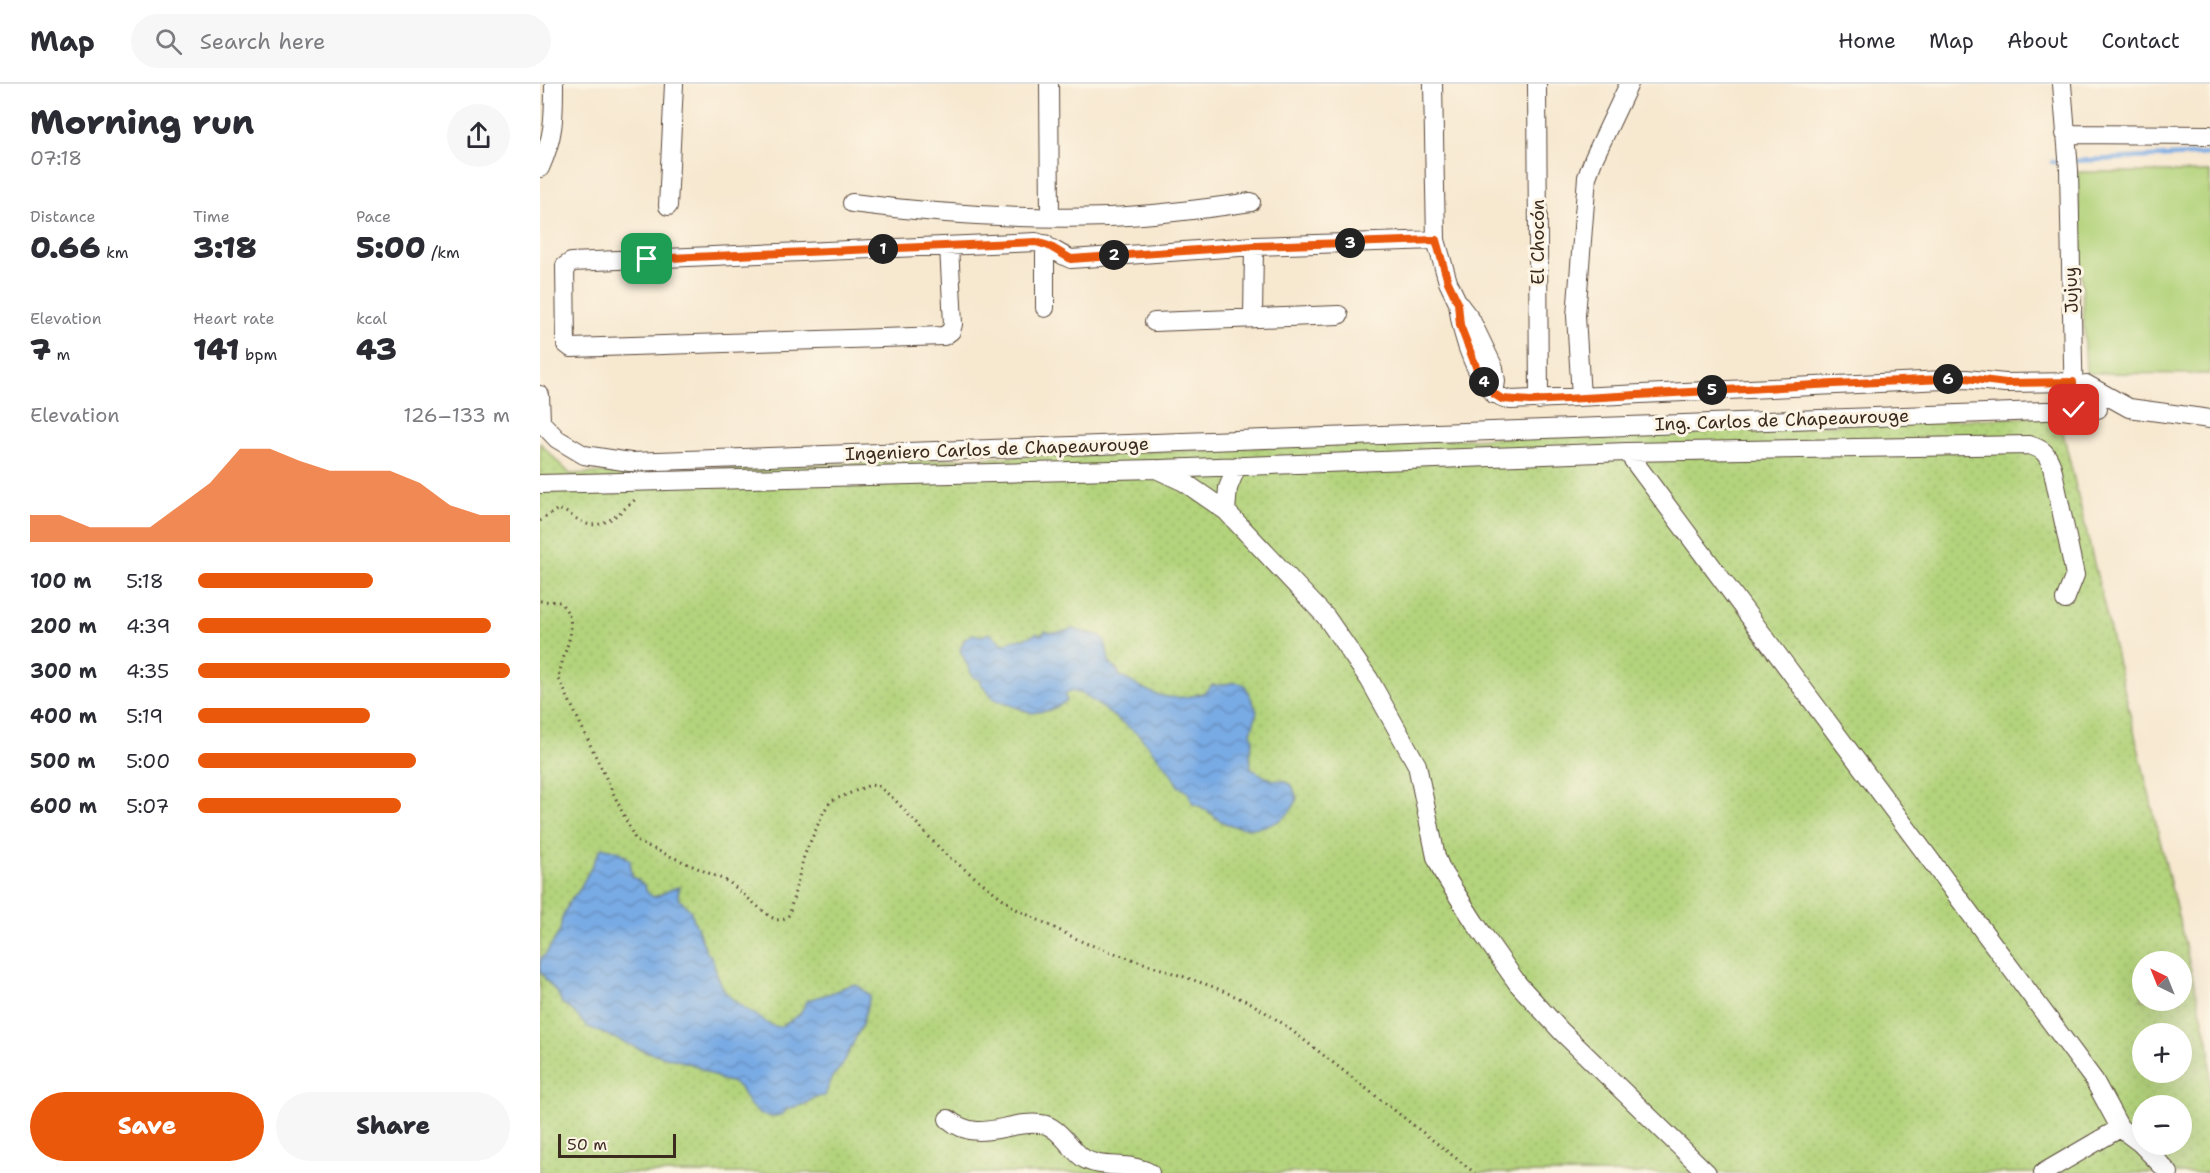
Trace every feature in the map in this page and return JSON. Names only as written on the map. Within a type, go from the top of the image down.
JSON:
[{"type":"street","points":[[540,168],[550,147],[554,128],[554,84]]},
{"type":"street","points":[[668,206],[674,84]]},
{"type":"street","points":[[1048,84],[1050,217]]},
{"type":"street","points":[[1433,84],[1436,240],[1448,282],[1458,303],[1460,325],[1478,372],[1494,394],[1502,399],[1534,401],[1966,378],[2006,383],[2077,378],[2129,408],[2210,419]]},
{"type":"street","name":"El Chocón","points":[[1534,401],[1538,84]]},
{"type":"street","points":[[1581,397],[1576,316],[1587,177],[1629,84]]},
{"type":"street","points":[[2062,84],[2066,143],[2210,135]]},
{"type":"street","name":"Jujuy","points":[[2066,143],[2077,378],[2074,410]]},
{"type":"street","points":[[852,203],[920,212],[1110,217],[1251,202]]},
{"type":"street","points":[[949,246],[953,324],[951,331],[944,336],[628,348],[571,348],[566,344],[565,266],[571,262],[1036,242],[1045,244],[1071,259],[1254,246],[1436,240]]},
{"type":"street","points":[[1045,244],[1046,308]]},
{"type":"street","points":[[1253,318],[1254,246]]},
{"type":"street","points":[[1154,322],[1339,315]]},
{"type":"street","points":[[540,394],[540,421]]},
{"type":"street","name":"Ing. Carlos de Chapeaurouge","points":[[1467,432],[2098,409]]},
{"type":"street","name":"Ingeniero Carlos de Chapeaurouge","points":[[540,421],[557,439],[584,455],[630,462],[1467,432]]},
{"type":"street","points":[[540,484],[1156,469],[1627,452],[2029,445],[2043,449],[2052,467],[2075,575],[2065,600]]},
{"type":"street","points":[[1627,452],[2094,1080],[2120,1128],[2140,1143],[2169,1173]]},
{"type":"street","points":[[1226,511],[1228,488],[1237,466]]},
{"type":"street","points":[[1156,469],[1184,482],[1226,511],[1326,617],[1369,679],[1417,765],[1430,832],[1443,873],[1475,923],[1518,984],[1561,1031],[1707,1173]]},
{"type":"street","points":[[948,1119],[964,1130],[985,1131],[1041,1124],[1054,1131],[1085,1159],[1131,1166],[1150,1173]]},
{"type":"street","points":[[2043,1173],[2120,1128]]},
{"type":"path","points":[[540,521],[558,509],[568,512],[587,524],[597,524],[609,520],[637,498],[643,497]]},
{"type":"path","points":[[540,601],[560,602],[567,609],[572,622],[571,631],[560,665],[559,679],[636,841],[649,849],[729,882],[769,916],[777,920],[785,919],[789,915],[804,856],[824,811],[831,801],[870,786],[878,786],[894,799],[945,854],[1016,909],[1085,943],[1211,986],[1251,1004],[1282,1023],[1475,1173]]},
{"type":"green space","points":[[2077,172],[2210,172],[2210,374],[2086,373]]},
{"type":"green space","points":[[2059,416],[2186,951],[2132,951],[2132,1011],[2192,1011],[2192,974],[2210,1050],[2210,1173],[540,1173],[540,443],[570,474]]},
{"type":"water","points":[[1072,629],[1101,636],[1106,645],[1110,663],[1120,676],[1154,694],[1171,697],[1192,696],[1201,694],[1212,685],[1235,683],[1245,685],[1257,711],[1251,733],[1253,738],[1250,753],[1251,768],[1266,777],[1283,780],[1292,785],[1297,798],[1292,808],[1276,822],[1265,826],[1242,828],[1221,821],[1193,804],[1188,792],[1178,786],[1169,770],[1139,735],[1083,694],[1071,691],[1065,695],[1067,701],[1051,710],[1032,713],[994,699],[981,684],[981,680],[973,677],[960,650],[964,640],[973,634],[982,636],[989,633],[1004,644],[1036,633],[1042,635],[1045,631],[1055,633]]},
{"type":"water","points":[[602,847],[620,852],[630,860],[632,876],[645,886],[647,892],[653,897],[680,887],[679,899],[690,910],[707,953],[712,957],[722,986],[737,1003],[770,1024],[780,1027],[799,1015],[807,1001],[848,986],[860,987],[870,996],[862,1025],[842,1066],[832,1077],[825,1096],[815,1097],[805,1104],[787,1109],[783,1114],[772,1117],[760,1114],[749,1104],[740,1088],[731,1082],[722,1080],[692,1064],[644,1051],[586,1026],[573,1011],[562,1003],[540,970],[540,959],[546,954],[560,931],[562,918],[570,900],[578,892]]},
{"type":"waterway","points":[[2072,161],[2210,154]]},
{"type":"waterway","points":[[2052,162],[2064,161]]},
{"type":"route","points":[[647,259],[1036,242],[1049,246],[1071,259],[1254,246],[1436,240],[1448,282],[1458,303],[1460,325],[1478,372],[1485,384],[1502,399],[1530,401],[1966,378],[2006,383],[2073,382],[2074,410]]}]
